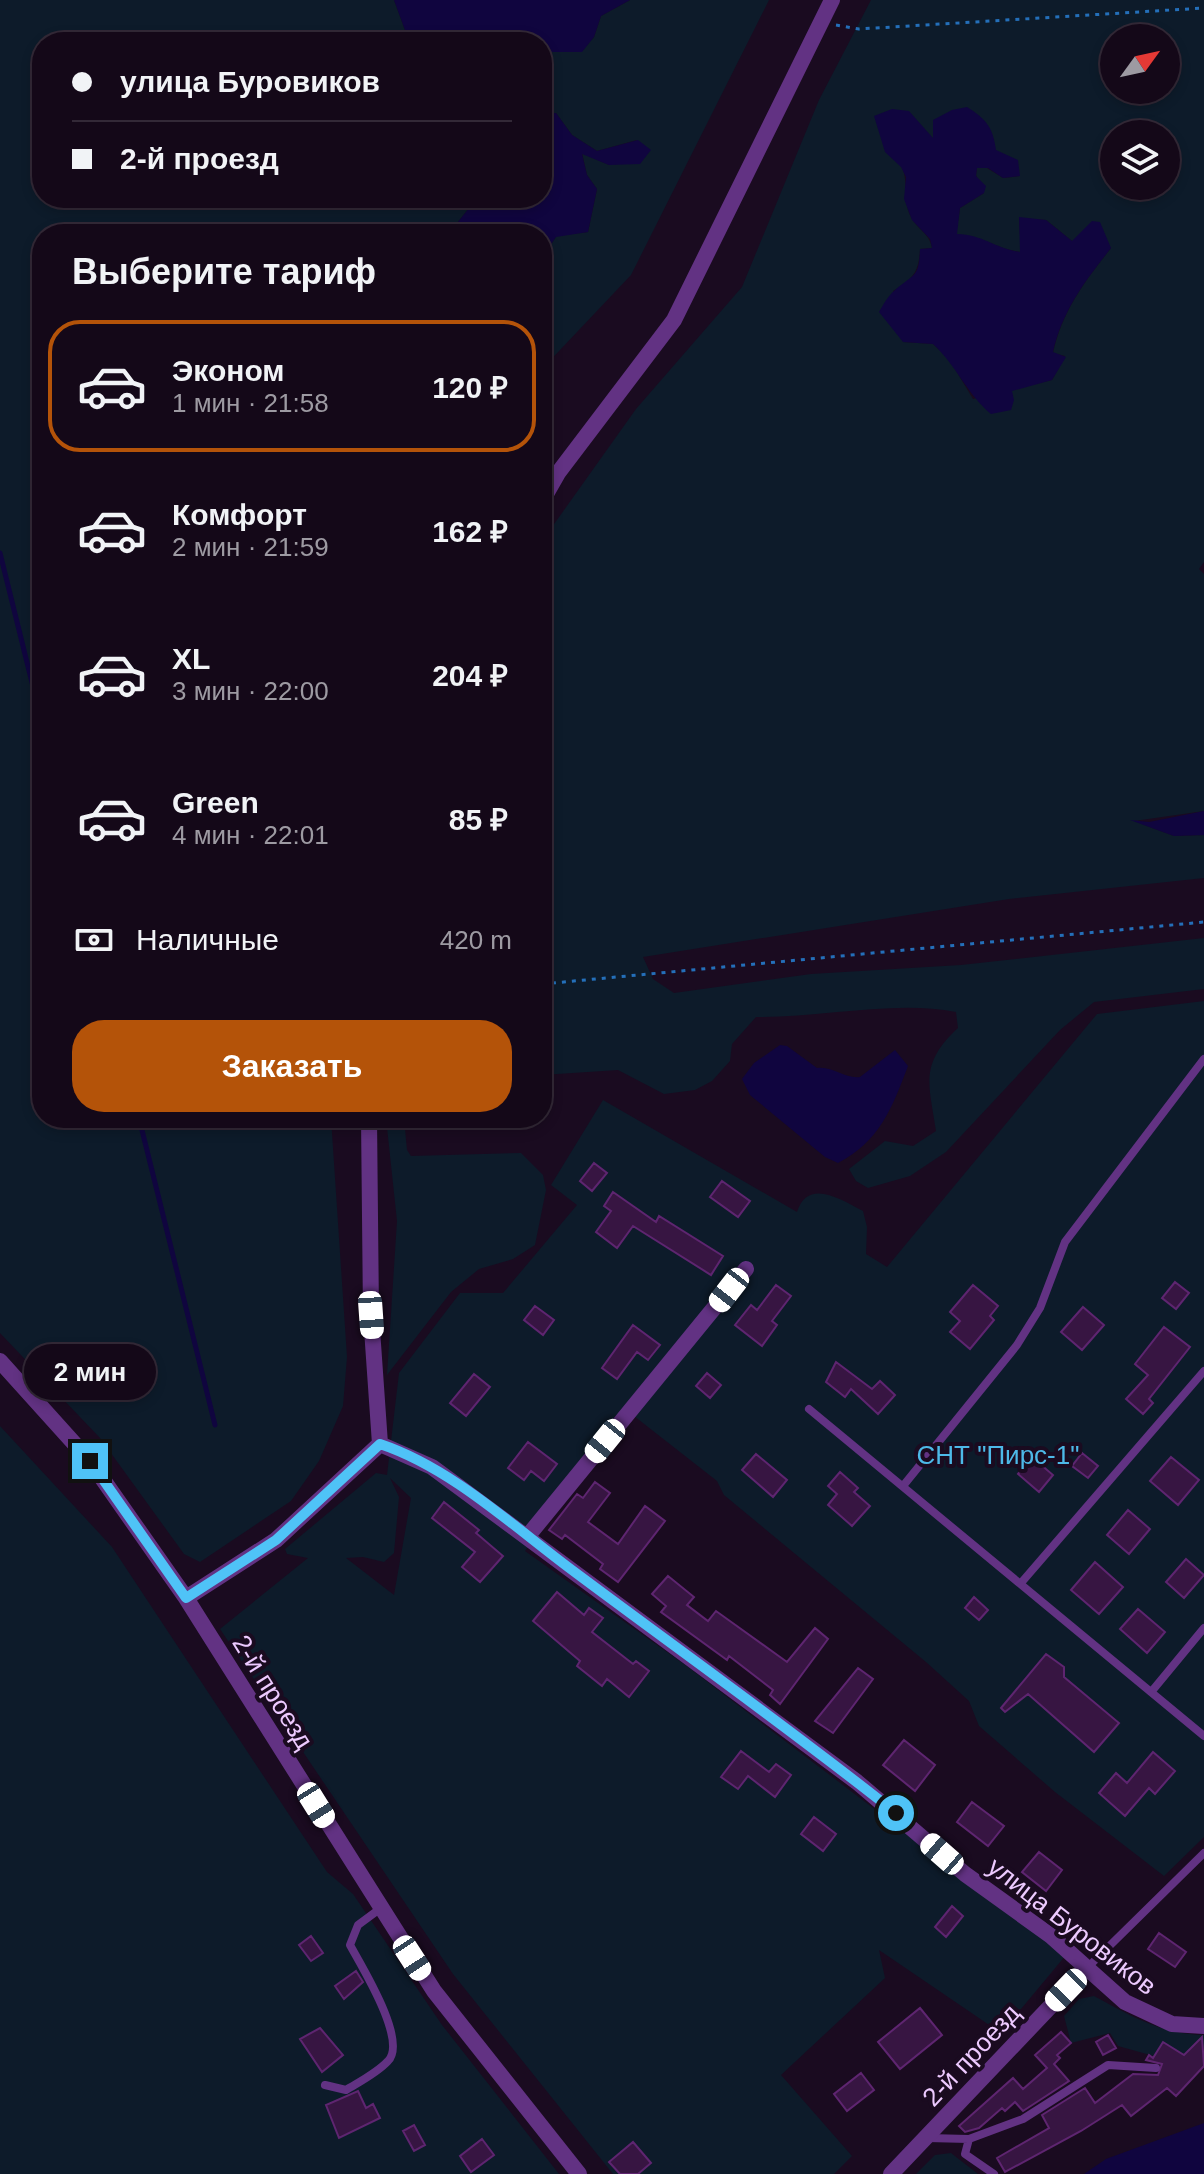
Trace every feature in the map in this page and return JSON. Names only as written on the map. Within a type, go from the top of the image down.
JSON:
[{"type":"street","points":[[552,484],[674,320],[832,0]]},
{"type":"street","points":[[186,1598],[276,1540],[380,1444],[371,1315],[369,1128]]},
{"type":"street","points":[[527,1537],[746,1269]]},
{"type":"street","name":"2-й проезд","points":[[0,1361],[90,1461],[186,1598],[434,1991],[579,2174]]},
{"type":"street","name":"улица Буровиков","points":[[380,1444],[432,1467],[857,1782],[965,1874],[1051,1936],[1125,2002],[1172,2024],[1204,2026]]},
{"type":"street","name":"2-й проезд","points":[[891,2174],[1086,1969]]},
{"type":"lane","points":[[903,1486],[1017,1345],[1040,1308],[1065,1242],[1204,1059]]},
{"type":"lane","points":[[1021,1583],[1204,1371]]},
{"type":"lane","points":[[809,1409],[1204,1736]]},
{"type":"lane","points":[[1152,1691],[1204,1628]]},
{"type":"lane","points":[[1086,1969],[1204,1853]]},
{"type":"lane","points":[[325,2085],[346,2090],[390,2060],[395,2045],[382,2006],[350,1945],[358,1925],[381,1908]]},
{"type":"lane","points":[[926,2138],[969,2139],[1023,2119],[1108,2065],[1156,2068]]},
{"type":"lane","points":[[969,2139],[965,2154],[994,2174]]},
{"type":"path","points":[[821,22],[859,29],[1204,8]]},
{"type":"path","points":[[552,983],[1204,922]]},
{"type":"green space","points":[[0,0],[394,0],[405,30],[410,32],[32,32],[32,208],[469,208],[456,224],[32,224],[32,1128],[332,1128],[347,1357],[343,1406],[319,1461],[291,1501],[200,1562],[184,1554],[100,1438],[0,1333]]},
{"type":"green space","points":[[630,0],[769,0],[631,275],[552,358],[552,244],[556,236],[588,232],[597,189],[587,175],[582,153],[609,165],[637,140],[597,151],[572,135],[556,113],[552,113],[552,51],[582,51],[594,37],[601,16]]},
{"type":"green space","points":[[871,0],[1204,0],[1204,562],[1199,569],[1204,574],[1204,811],[1134,821],[1174,836],[1204,835],[1204,878],[1009,899],[643,957],[653,979],[674,993],[811,974],[961,965],[1204,938],[1204,989],[1094,1002],[1060,1030],[946,1152],[910,1176],[868,1188],[856,1181],[849,1169],[885,1141],[913,1146],[936,1131],[930,1075],[937,1053],[958,1028],[956,1012],[908,1008],[756,1017],[732,1044],[730,1061],[712,1081],[695,1090],[664,1094],[618,1070],[552,1074],[552,527],[636,409],[742,287],[819,100]],"holes":[[[933,139],[1019,176],[1003,178],[987,168],[977,168],[976,175],[984,193],[960,208],[956,235],[974,237],[1021,252],[1019,218],[1046,220],[1072,241],[1111,248],[1068,310],[1053,353],[1065,356],[1052,380],[973,399],[949,359],[933,344],[903,342],[893,291],[914,274],[920,249],[932,248],[908,210],[902,167]]]},
{"type":"green space","name":"СНТ \"Пирс-1\"","points":[[1204,1001],[1204,1837],[1164,1876],[1055,1792],[979,1726],[969,1701],[926,1662],[724,1495],[717,1481],[634,1416],[525,1551],[688,1667],[1066,1955],[1001,2033],[879,1950],[885,1978],[781,2075],[852,2156],[834,2174],[613,2174],[453,1974],[220,1629],[308,1558],[287,1554],[285,1549],[376,1473],[387,1475],[399,1373],[460,1293],[503,1293],[577,1205],[551,1185],[603,1100],[797,1212],[802,1202],[817,1194],[835,1197],[863,1211],[867,1227],[866,1254],[887,1267],[1097,1014]],"holes":[[[390,1478],[411,1498],[394,1595],[346,1558],[363,1557],[384,1562],[394,1553],[399,1497]]]},
{"type":"green space","points":[[387,1128],[405,1128],[407,1150],[411,1156],[521,1153],[543,1175],[546,1190],[535,1245],[513,1259],[479,1269],[451,1292],[387,1375],[397,1221]]},
{"type":"green space","points":[[0,1426],[112,1547],[327,1872],[353,1894],[442,2025],[559,2174],[0,2174]]},
{"type":"green space","points":[[1094,1996],[1160,2027],[1204,2035],[1204,2047],[1186,2065],[1118,2046],[1110,2033],[1071,2043],[1064,2016],[1079,1999]]},
{"type":"green space","points":[[951,2153],[978,2174],[916,2174],[935,2155]]},
{"type":"shaded area","points":[[394,0],[630,0],[601,16],[594,37],[582,52],[552,52],[552,32],[405,30]]},
{"type":"shaded area","points":[[967,107],[988,124],[996,150],[1018,160],[1020,176],[1003,178],[988,168],[977,168],[976,176],[986,186],[984,193],[960,208],[957,234],[1020,252],[1019,217],[1046,220],[1072,241],[1092,221],[1100,222],[1111,248],[1062,323],[1053,352],[1066,357],[1052,380],[1012,391],[1014,400],[1011,410],[991,414],[933,344],[903,342],[879,312],[892,293],[917,271],[920,249],[932,248],[930,239],[912,220],[904,199],[906,177],[901,167],[885,152],[874,116],[892,109],[909,111],[933,138],[933,120],[952,110]]},
{"type":"shaded area","points":[[552,113],[556,113],[572,135],[597,151],[638,140],[651,150],[640,164],[609,165],[582,154],[587,175],[597,189],[588,232],[556,237],[552,243],[552,224],[456,224],[469,208],[552,208]]},
{"type":"shaded area","points":[[1204,811],[1204,835],[1174,836],[1130,820],[1149,822]]},
{"type":"shaded area","points":[[780,1045],[787,1046],[817,1068],[855,1077],[860,1077],[895,1050],[908,1066],[883,1122],[864,1144],[838,1163],[825,1157],[750,1095],[742,1079],[754,1063]]},
{"type":"shaded area","points":[[1204,2123],[1204,2174],[1084,2174],[1106,2159]]},
{"type":"building","points":[[594,1163],[607,1173],[592,1191],[580,1181]]},
{"type":"building","points":[[722,1181],[750,1201],[738,1217],[710,1197]]},
{"type":"building","points":[[613,1192],[656,1222],[659,1216],[723,1256],[711,1275],[633,1226],[617,1248],[596,1232],[611,1211],[604,1206]]},
{"type":"building","points":[[1175,1282],[1189,1293],[1176,1309],[1162,1298]]},
{"type":"building","points":[[776,1285],[791,1296],[772,1321],[777,1325],[762,1346],[735,1325],[751,1305],[757,1310]]},
{"type":"building","points":[[973,1285],[998,1306],[990,1316],[994,1320],[970,1349],[950,1332],[960,1321],[950,1312]]},
{"type":"building","points":[[535,1306],[554,1320],[543,1335],[524,1320]]},
{"type":"building","points":[[1083,1307],[1104,1325],[1082,1350],[1061,1332]]},
{"type":"building","points":[[633,1325],[660,1345],[648,1360],[637,1352],[617,1379],[602,1368]]},
{"type":"building","points":[[1164,1327],[1190,1347],[1149,1399],[1153,1403],[1143,1414],[1126,1399],[1148,1375],[1135,1364]]},
{"type":"building","points":[[836,1362],[872,1389],[880,1381],[895,1395],[878,1414],[851,1389],[845,1397],[826,1382]]},
{"type":"building","points":[[707,1373],[721,1385],[710,1398],[696,1386]]},
{"type":"building","points":[[474,1374],[490,1387],[466,1416],[450,1403]]},
{"type":"building","points":[[528,1442],[557,1464],[544,1481],[531,1471],[524,1480],[508,1468]]},
{"type":"building","points":[[1082,1453],[1098,1466],[1088,1478],[1072,1466]]},
{"type":"building","points":[[756,1454],[787,1480],[773,1497],[742,1470]]},
{"type":"building","points":[[1032,1457],[1053,1475],[1039,1492],[1018,1474]]},
{"type":"building","points":[[1171,1457],[1199,1480],[1178,1505],[1150,1481]]},
{"type":"building","points":[[840,1472],[858,1488],[854,1492],[870,1506],[852,1526],[828,1505],[837,1494],[828,1486]]},
{"type":"building","points":[[595,1482],[610,1493],[588,1522],[618,1544],[645,1506],[665,1521],[618,1582],[600,1569],[603,1564],[565,1535],[562,1539],[549,1530],[577,1494],[583,1498]]},
{"type":"building","points":[[444,1502],[479,1530],[476,1533],[503,1556],[480,1582],[462,1567],[475,1552],[432,1518]]},
{"type":"building","points":[[1128,1510],[1150,1529],[1129,1554],[1107,1535]]},
{"type":"building","points":[[1186,1559],[1204,1575],[1184,1598],[1166,1582]]},
{"type":"building","points":[[1095,1562],[1123,1587],[1099,1614],[1071,1590]]},
{"type":"building","points":[[668,1576],[694,1597],[687,1605],[708,1621],[716,1611],[787,1662],[815,1628],[828,1639],[780,1704],[770,1695],[773,1690],[729,1656],[727,1660],[661,1612],[666,1606],[652,1594]]},
{"type":"building","points":[[557,1592],[584,1615],[589,1608],[603,1618],[592,1632],[633,1664],[636,1661],[649,1671],[629,1697],[607,1679],[602,1686],[577,1666],[580,1661],[533,1621]]},
{"type":"building","points":[[974,1597],[988,1610],[979,1620],[965,1608]]},
{"type":"building","points":[[1138,1609],[1165,1632],[1147,1653],[1120,1629]]},
{"type":"building","points":[[1046,1654],[1064,1667],[1064,1677],[1119,1723],[1094,1752],[1028,1694],[1005,1712],[1001,1708]]},
{"type":"building","points":[[858,1668],[873,1679],[833,1733],[815,1721]]},
{"type":"building","points":[[904,1740],[935,1765],[915,1791],[883,1765]]},
{"type":"building","points":[[741,1751],[769,1772],[776,1764],[791,1775],[775,1797],[748,1776],[738,1789],[721,1777]]},
{"type":"building","points":[[1153,1752],[1175,1771],[1155,1794],[1149,1788],[1125,1816],[1099,1793],[1116,1773],[1127,1783]]},
{"type":"building","points":[[972,1802],[1004,1826],[988,1846],[957,1822]]},
{"type":"building","points":[[814,1817],[836,1834],[823,1851],[801,1834]]},
{"type":"building","points":[[1039,1852],[1062,1870],[1046,1891],[1022,1872]]},
{"type":"building","points":[[952,1906],[963,1916],[946,1937],[935,1927]]},
{"type":"building","points":[[1159,1933],[1186,1952],[1175,1967],[1148,1949]]},
{"type":"building","points":[[311,1936],[323,1953],[311,1961],[299,1945]]},
{"type":"building","points":[[356,1971],[363,1982],[344,1999],[335,1986]]},
{"type":"building","points":[[920,2008],[942,2035],[900,2069],[878,2042]]},
{"type":"building","points":[[320,2028],[343,2055],[322,2072],[300,2039]]},
{"type":"building","points":[[1061,2032],[1071,2043],[1057,2055],[1060,2058],[1054,2064],[1069,2081],[1023,2111],[1015,2102],[1005,2111],[1002,2108],[979,2128],[965,2132],[959,2126],[1013,2078],[1023,2089],[1047,2068],[1035,2055]]},
{"type":"building","points":[[1108,2035],[1116,2048],[1103,2055],[1096,2042]]},
{"type":"building","points":[[1202,2037],[1204,2066],[1176,2096],[1167,2088],[1131,2116],[1122,2105],[1005,2172],[997,2158],[1049,2128],[1042,2115],[1085,2088],[1095,2103],[1133,2074],[1158,2075],[1162,2064],[1146,2060],[1149,2055],[1153,2058],[1163,2042],[1184,2055]]},
{"type":"building","points":[[861,2073],[874,2090],[847,2111],[834,2094]]},
{"type":"building","points":[[358,2091],[366,2108],[373,2104],[380,2118],[339,2138],[326,2105]]},
{"type":"building","points":[[414,2125],[425,2145],[414,2151],[403,2131]]},
{"type":"building","points":[[482,2139],[494,2155],[471,2172],[460,2156]]},
{"type":"building","points":[[633,2142],[651,2163],[638,2174],[620,2174],[609,2162]]},
{"type":"waterway","points":[[0,553],[32,683]]},
{"type":"waterway","points":[[141,1128],[215,1425]]},
{"type":"route","points":[[90,1461],[186,1598],[276,1540],[380,1444],[399,1450],[432,1467],[896,1813]]}]
